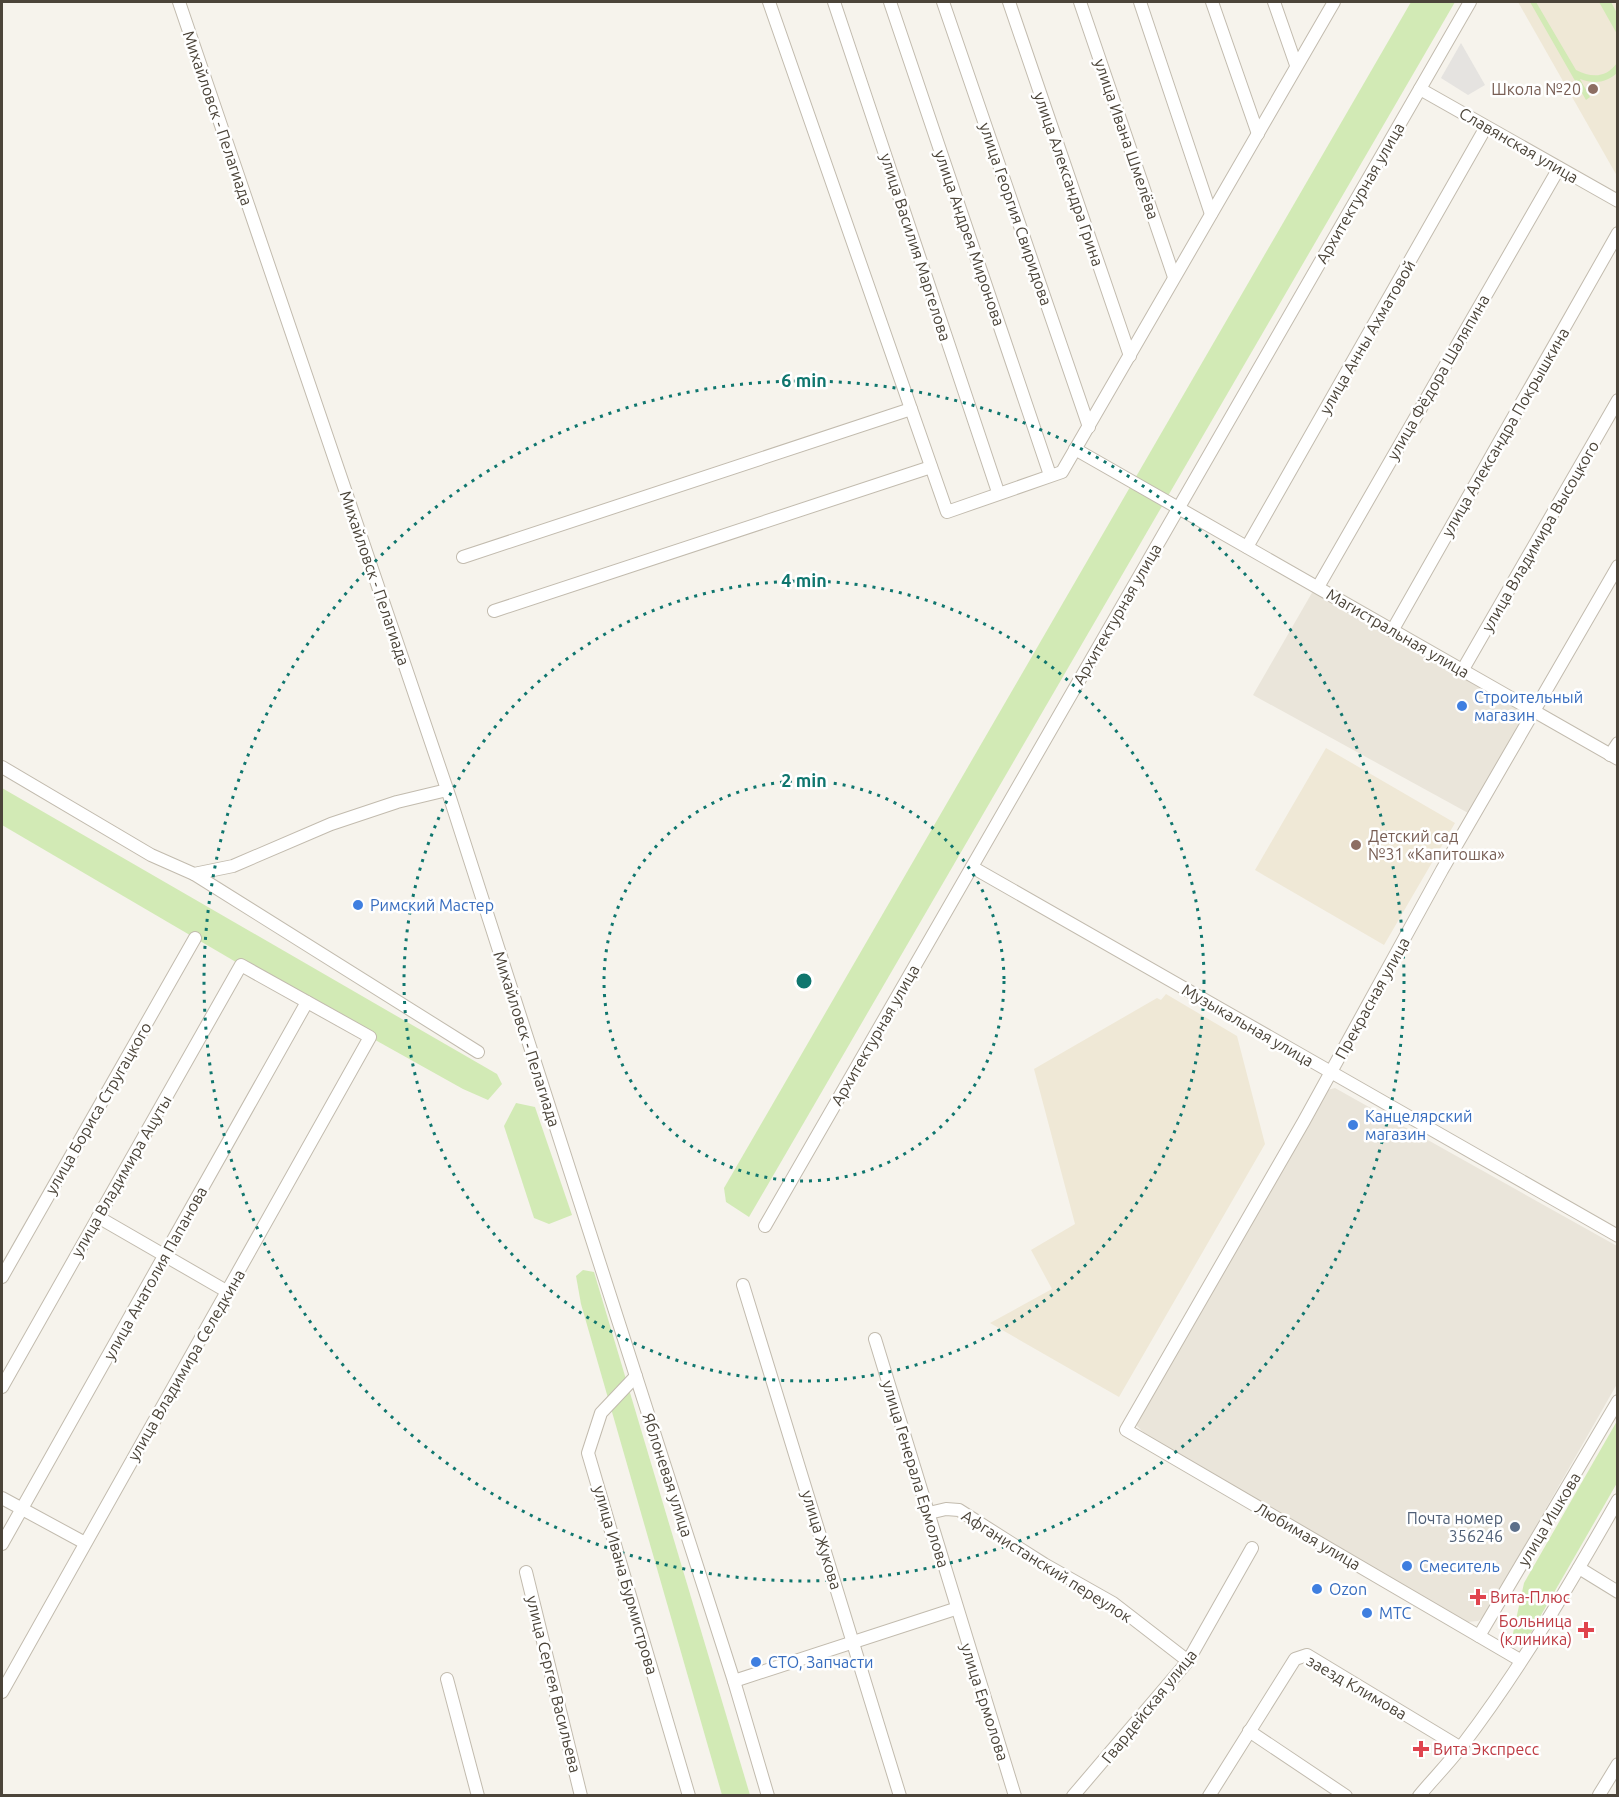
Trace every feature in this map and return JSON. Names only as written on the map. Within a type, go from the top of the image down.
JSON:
[{"type":"street","name":"Михайловск - Пелагиада","points":[[179,2],[447,790],[565,1156]]},
{"type":"street","points":[[769,2],[947,512],[998,492],[1062,472],[1334,2]]},
{"type":"street","name":"улица Василия Маргелова","points":[[834,2],[998,492]]},
{"type":"street","name":"улица Андрея Миронова","points":[[890,2],[1050,475]]},
{"type":"street","name":"улица Георгия Свиридова","points":[[943,2],[1089,427]]},
{"type":"street","name":"улица Александра Грина","points":[[1009,2],[1130,356]]},
{"type":"street","name":"улица Ивана Шмелёва","points":[[1080,2],[1174,277]]},
{"type":"street","points":[[1140,2],[1211,214]]},
{"type":"street","points":[[1212,2],[1258,134]]},
{"type":"street","points":[[1274,2],[1296,65]]},
{"type":"street","name":"Архитектурная улица","points":[[765,1226],[1470,2]]},
{"type":"street","name":"Славянская улица","points":[[1420,89],[1617,201]]},
{"type":"street","name":"улица Анны Ахматовой","points":[[1247,547],[1486,127]]},
{"type":"street","name":"улица Фёдора Шаляпина","points":[[1318,587],[1559,168]]},
{"type":"street","name":"улица Александра Покрышкина","points":[[1392,631],[1617,233]]},
{"type":"street","name":"улица Владимира Высоцкого","points":[[1462,671],[1617,400]]},
{"type":"street","points":[[464,557],[911,409]]},
{"type":"street","name":"Магистральная улица","points":[[1075,449],[1614,757]]},
{"type":"street","points":[[494,611],[931,467]]},
{"type":"street","name":"Прекрасная улица","points":[[1126,1430],[1331,1072],[1442,870],[1617,566]]},
{"type":"street","points":[[1614,757],[1617,743]]},
{"type":"street","points":[[2,767],[151,855],[194,874],[478,1052]]},
{"type":"street","points":[[194,874],[233,866],[331,824],[397,802],[447,790]]},
{"type":"street","name":"Музыкальная улица","points":[[972,867],[1617,1236]]},
{"type":"street","name":"улица Бориса Стругацкого","points":[[2,1277],[195,938]]},
{"type":"street","name":"улица Владимира Ацуты","points":[[2,1387],[241,965],[307,1002]]},
{"type":"street","name":"улица Владимира Селедкина","points":[[2,1692],[370,1038],[307,1002]]},
{"type":"street","name":"улица Анатолия Папанова","points":[[2,1544],[307,1002]]},
{"type":"street","name":"Яблоневая улица","points":[[565,1156],[734,1681],[768,1796]]},
{"type":"street","points":[[98,1217],[228,1292]]},
{"type":"street","name":"улица Жукова","points":[[743,1285],[900,1796]]},
{"type":"street","name":"улица Генерала Ермолова","points":[[875,1339],[929,1513],[955,1609]]},
{"type":"street","name":"улица Ивана Бурмистрова","points":[[636,1376],[601,1413],[588,1453],[689,1796]]},
{"type":"street","name":"улица Ишкова","points":[[1479,1636],[1617,1401]]},
{"type":"street","name":"Любимая улица","points":[[1126,1430],[1520,1660]]},
{"type":"street","points":[[2,1498],[85,1543]]},
{"type":"street","points":[[1419,1796],[1461,1748],[1520,1660],[1579,1568],[1617,1500]]},
{"type":"street","name":"Афганистанский переулок","points":[[929,1513],[946,1509],[959,1510],[1113,1603],[1188,1662]]},
{"type":"street","name":"Гвардейская улица","points":[[1073,1796],[1188,1662],[1252,1548]]},
{"type":"street","points":[[1579,1568],[1617,1592]]},
{"type":"street","name":"улица Сергея Васильева","points":[[526,1572],[581,1796]]},
{"type":"street","points":[[734,1681],[955,1609]]},
{"type":"street","name":"улица Ермолова","points":[[955,1609],[1015,1796]]},
{"type":"street","name":"заезд Климова","points":[[1209,1796],[1295,1659],[1307,1655],[1461,1748]]},
{"type":"street","points":[[447,1679],[478,1796]]},
{"type":"street","points":[[1249,1731],[1346,1796]]},
{"type":"street","points":[[1599,1795],[1617,1764]]},
{"type":"shaded area","name":"Школа №20","points":[[1518,2],[1617,2],[1617,176]]},
{"type":"shaded area","points":[[1461,43],[1485,85],[1468,95],[1441,78]]},
{"type":"shaded area","points":[[1313,591],[1526,711],[1470,814],[1253,695]]},
{"type":"shaded area","name":"Детский сад №31 «Капитошка»","points":[[1326,748],[1455,823],[1384,945],[1255,870]]},
{"type":"shaded area","points":[[1166,994],[1237,1036],[1265,1144],[1119,1397],[990,1323],[1052,1289],[1031,1250],[1075,1224],[1034,1069],[1157,998],[1161,1000]]},
{"type":"shaded area","points":[[1335,1088],[1617,1246],[1617,1384],[1484,1617],[1478,1621],[1467,1622],[1146,1435],[1134,1423],[1323,1091]]},
{"type":"green space","points":[[1411,2],[1455,2],[749,1217],[726,1202],[724,1188]]},
{"type":"green space","points":[[1530,2],[1536,2],[1576,70],[1598,75],[1608,72],[1617,63],[1617,73],[1609,79],[1590,82],[1580,79],[1590,97],[1586,100]]},
{"type":"green space","points":[[1599,2],[1611,2],[1617,13],[1617,34]]},
{"type":"green space","points":[[2,788],[497,1074],[502,1084],[488,1100],[463,1089],[241,965],[2,825]]},
{"type":"green space","points":[[516,1103],[535,1107],[572,1215],[549,1224],[534,1218],[504,1126]]},
{"type":"green space","points":[[583,1270],[594,1272],[750,1795],[722,1795],[581,1304],[576,1276]]},
{"type":"green space","points":[[1617,1421],[1617,1483],[1525,1643],[1512,1638],[1524,1583]]},
{"type":"place","name":"Школа №20","points":[[1593,89]]},
{"type":"place","name":"Строительный магазин","points":[[1462,706]]},
{"type":"place","name":"Детский сад №31 «Капитошка»","points":[[1356,845]]},
{"type":"place","name":"Римский Мастер","points":[[358,905]]},
{"type":"place","name":"Канцелярский магазин","points":[[1353,1125]]},
{"type":"place","name":"Почта номер 356246","points":[[1515,1527]]},
{"type":"place","name":"Смеситель","points":[[1407,1566]]},
{"type":"place","name":"Ozon","points":[[1317,1589]]},
{"type":"place","name":"Вита-Плюс","points":[[1478,1597]]},
{"type":"place","name":"МТС","points":[[1367,1613]]},
{"type":"place","name":"Больница (клиника)","points":[[1586,1630]]},
{"type":"place","name":"СТО, Запчасти","points":[[756,1662]]},
{"type":"place","name":"Вита Экспресс","points":[[1421,1749]]}]
